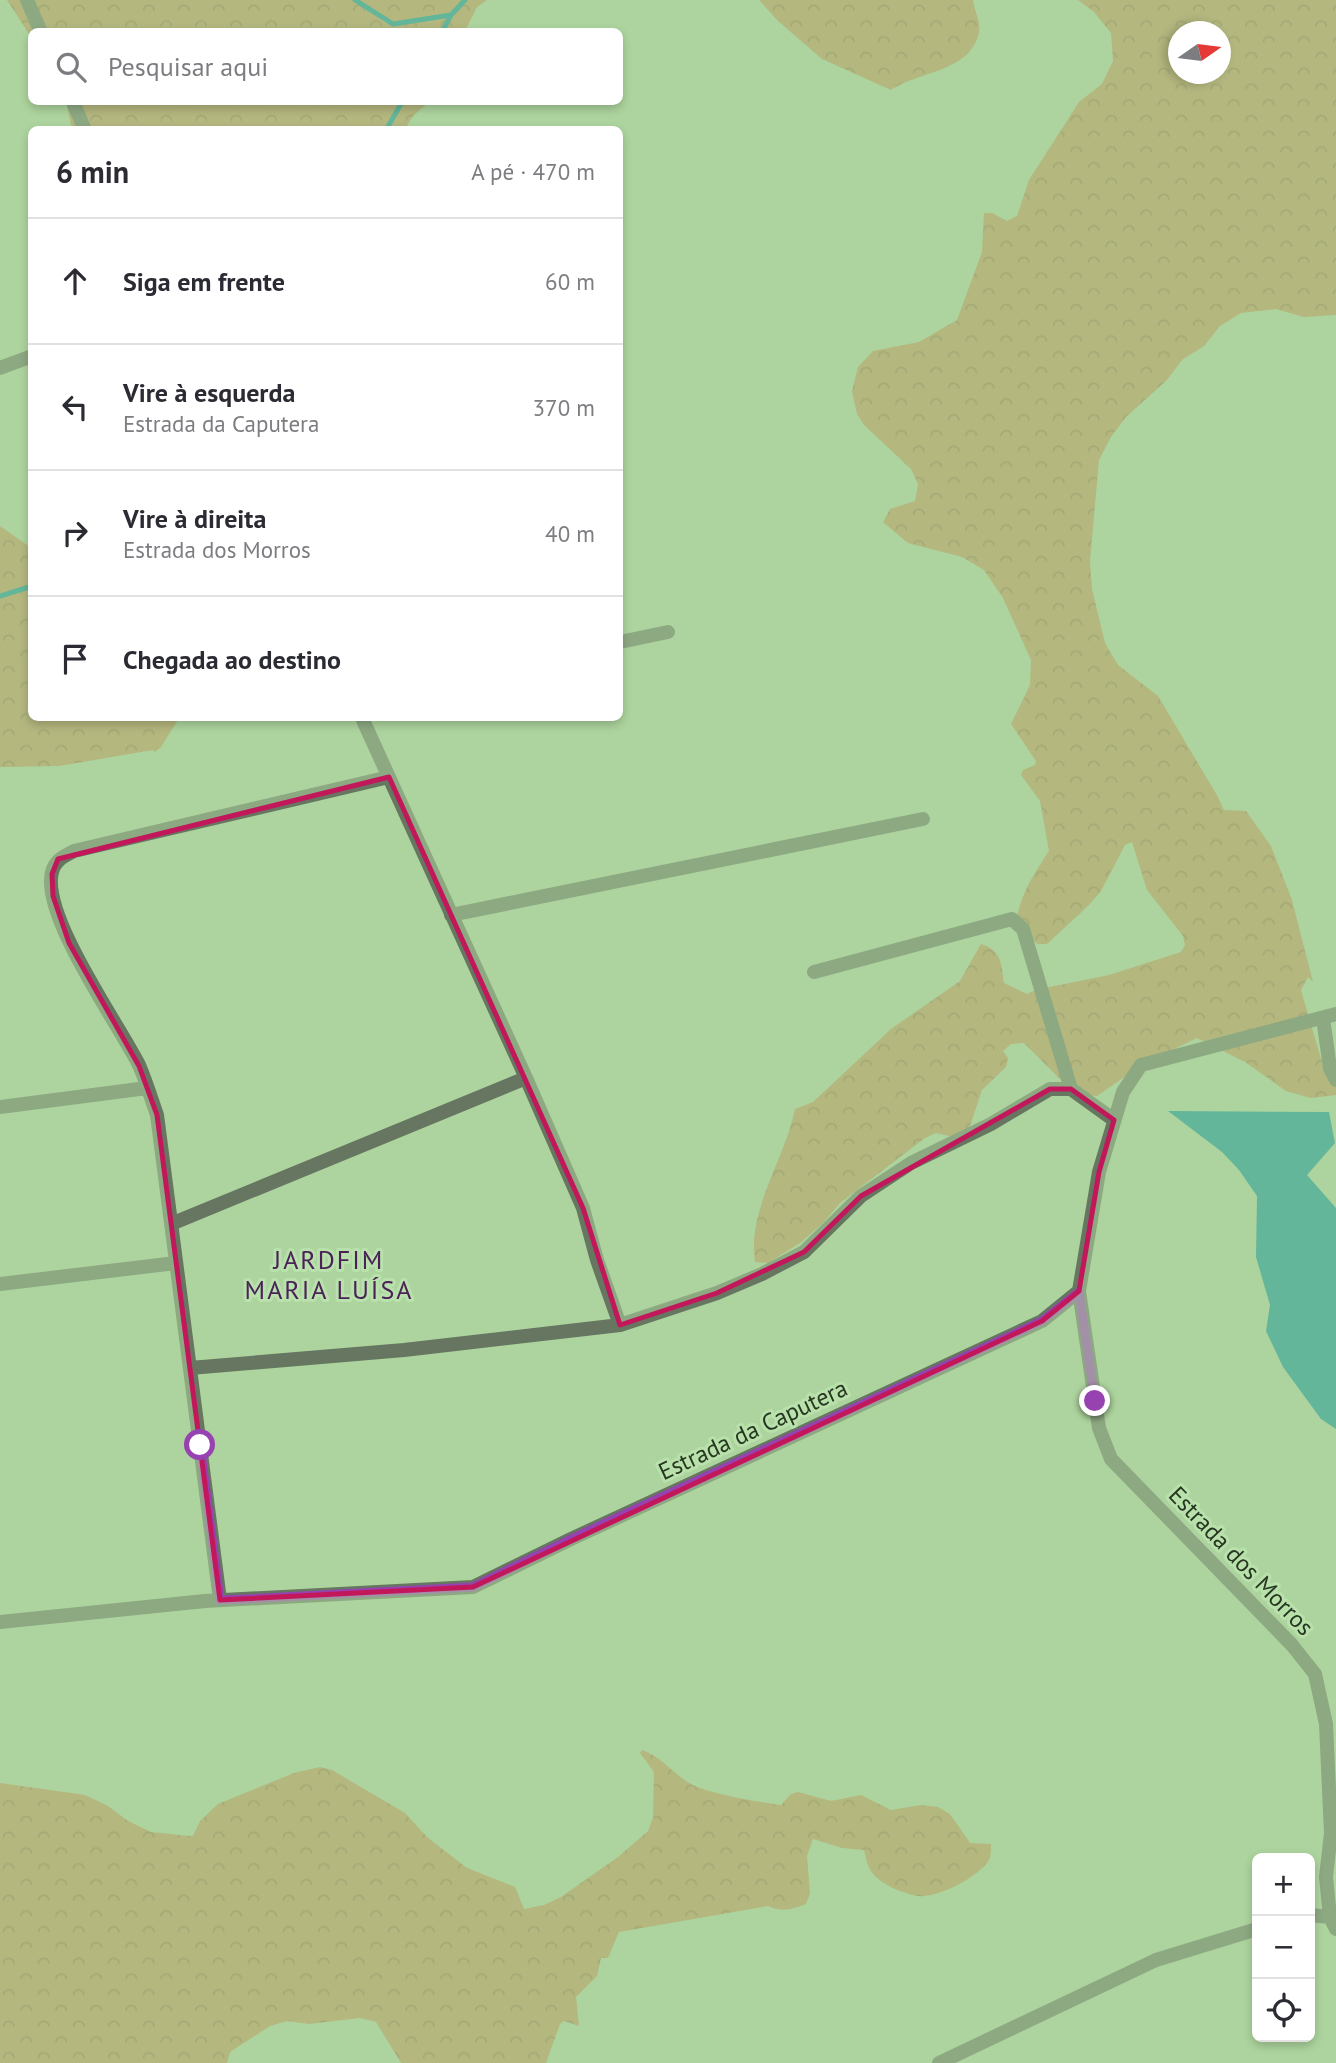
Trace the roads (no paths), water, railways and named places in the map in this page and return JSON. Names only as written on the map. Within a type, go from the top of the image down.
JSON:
[{"type":"street","points":[[27,0],[39,28]]},
{"type":"street","points":[[74,105],[83,126]]},
{"type":"street","points":[[0,368],[28,358]]},
{"type":"street","points":[[623,641],[668,632]]},
{"type":"street","points":[[363,721],[583,1208],[597,1261],[620,1325]]},
{"type":"street","points":[[220,1600],[157,1115],[139,1066],[69,943],[53,896],[52,874],[58,859],[84,849],[389,777]]},
{"type":"street","points":[[451,915],[923,819]]},
{"type":"street","points":[[814,972],[1012,919],[1023,929],[1071,1090]]},
{"type":"street","points":[[1079,1292],[1099,1172],[1123,1092],[1141,1065],[1329,1016],[1330,1068],[1336,1080]]},
{"type":"street","points":[[171,1224],[526,1078]]},
{"type":"street","points":[[0,1107],[147,1088]]},
{"type":"street","points":[[190,1368],[404,1350],[620,1325],[717,1293],[762,1275],[804,1252],[861,1196],[911,1163],[991,1124],[1050,1089],[1071,1090],[1114,1120]]},
{"type":"street","points":[[0,1284],[176,1264]]},
{"type":"street","name":"Estrada da Caputera","points":[[0,1622],[220,1600],[473,1587],[1042,1321],[1079,1292]]},
{"type":"street","name":"Estrada dos Morros","points":[[1079,1292],[1099,1428],[1111,1459],[1292,1644],[1315,1674],[1326,1724],[1331,1833],[1326,1877],[1333,1923],[1313,1916]]},
{"type":"street","points":[[939,2063],[1156,1960],[1252,1931]]},
{"type":"water","points":[[1168,1111],[1329,1112],[1335,1143],[1307,1175],[1336,1208],[1336,1429],[1321,1419],[1283,1367],[1266,1331],[1270,1305],[1256,1257],[1257,1196],[1222,1152]]},
{"type":"waterway","points":[[355,0],[393,24],[451,15]]},
{"type":"waterway","points":[[444,28],[451,15],[465,0]]},
{"type":"waterway","points":[[388,126],[400,105]]},
{"type":"waterway","points":[[0,596],[28,587]]},
{"type":"district","name":"JARDFIM MARIA LUÍSA","points":[[329,1275]]}]
